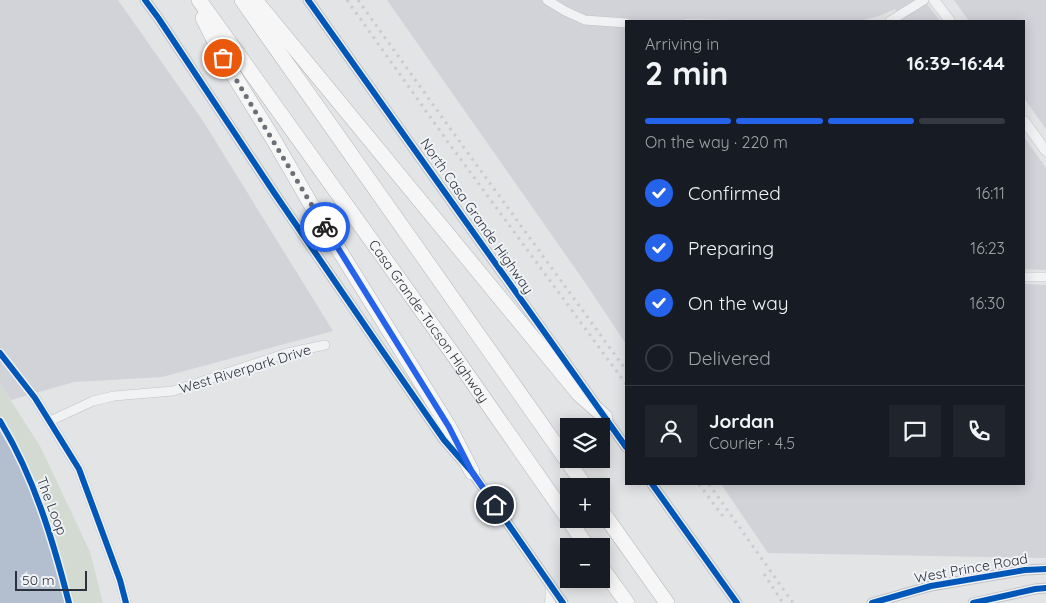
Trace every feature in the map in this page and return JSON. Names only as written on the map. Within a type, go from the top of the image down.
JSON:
[{"type":"highway","points":[[192,0],[223,58],[326,230],[449,427],[472,472]]},
{"type":"highway","name":"Casa Grande-Tucson Highway","points":[[199,0],[455,357],[581,538]]},
{"type":"highway","points":[[242,0],[579,478]]},
{"type":"highway","points":[[255,0],[579,394],[605,417]]},
{"type":"highway","points":[[610,523],[667,603]]},
{"type":"highway","points":[[610,579],[627,603]]},
{"type":"main road","points":[[145,0],[275,194],[439,432],[455,454],[472,472],[562,603]]},
{"type":"main road","name":"North Casa Grande Highway","points":[[308,0],[625,446]]},
{"type":"main road","points":[[653,485],[737,603]]},
{"type":"main road","name":"West Prince Road","points":[[872,603],[930,586],[1025,570],[1046,569]]},
{"type":"main road","points":[[973,603],[1046,588]]},
{"type":"street","points":[[547,0],[585,20],[625,23]]},
{"type":"street","points":[[892,20],[924,0]]},
{"type":"street","points":[[934,0],[949,20]]},
{"type":"street","points":[[1025,122],[1046,151]]},
{"type":"street","points":[[1025,276],[1046,277]]},
{"type":"street","name":"West Riverpark Drive","points":[[50,421],[93,401],[114,396],[173,391],[287,353],[325,345]]},
{"type":"street","points":[[0,353],[50,421],[79,469],[120,580],[126,603]]},
{"type":"street","points":[[550,603],[551,586]]},
{"type":"shaded area","points":[[0,0],[118,0],[203,121],[333,331],[162,377],[74,382],[11,400],[0,384]]},
{"type":"shaded area","points":[[387,0],[924,0],[939,20],[902,20],[895,9],[864,20],[625,20],[625,342]]},
{"type":"shaded area","points":[[954,0],[1046,0],[1046,129],[1025,99],[1025,20],[968,20]]},
{"type":"shaded area","points":[[1025,138],[1046,168],[1046,270],[1025,269]]},
{"type":"shaded area","points":[[1025,284],[1046,285],[1046,558],[768,553],[722,485],[1025,485]]},
{"type":"shaded area","points":[[0,384],[40,446],[90,552],[103,603],[0,603]]},
{"type":"water","points":[[0,431],[20,466],[29,487],[41,520],[65,603],[0,603]]},
{"type":"railway","points":[[347,0],[448,142],[625,383]]},
{"type":"railway","points":[[358,0],[625,369]]},
{"type":"railway","points":[[700,485],[725,519]]},
{"type":"railway","points":[[710,485],[793,603]]},
{"type":"railway","points":[[764,574],[783,603]]},
{"type":"cycle path","points":[[145,0],[275,194],[444,440],[472,472],[563,603]]},
{"type":"cycle path","points":[[308,0],[625,446]]},
{"type":"cycle path","points":[[0,353],[35,398],[79,469],[120,580],[126,603]]},
{"type":"cycle path","name":"The Loop","points":[[0,421],[33,487],[56,556],[69,603]]},
{"type":"cycle path","points":[[653,485],[737,603]]},
{"type":"cycle path","points":[[872,603],[931,586],[1025,570],[1046,569]]},
{"type":"cycle path","points":[[973,603],[1046,588]]},
{"type":"way so far","points":[[223,58],[325,227]]},
{"type":"route","points":[[325,227],[449,427],[472,472],[495,505]]}]
